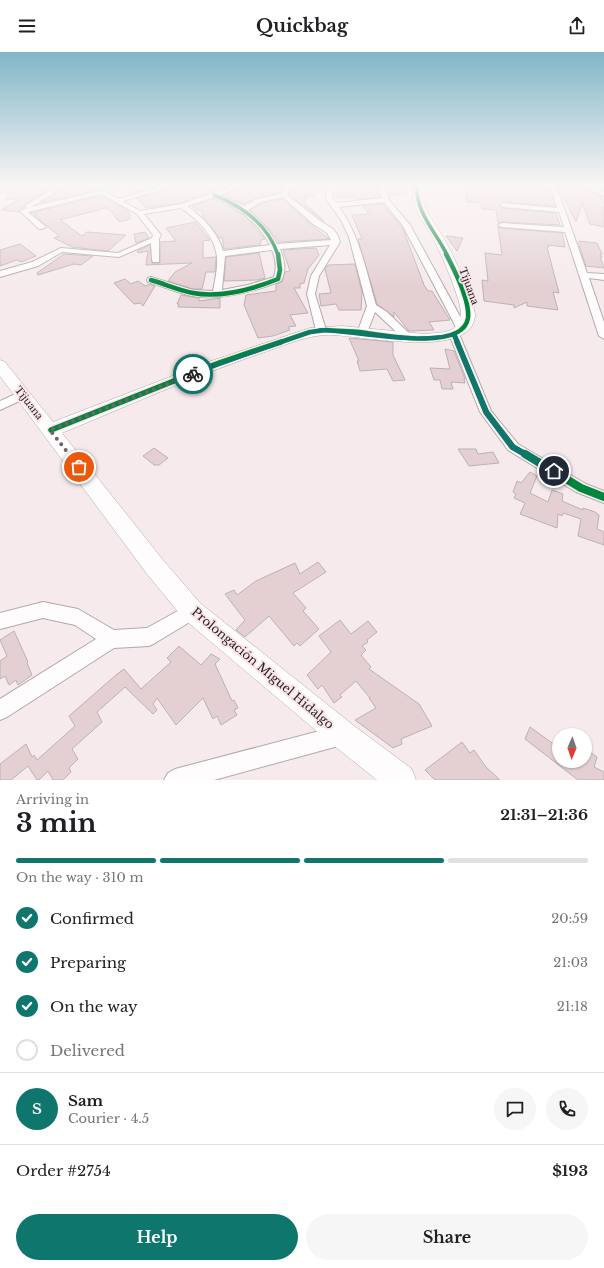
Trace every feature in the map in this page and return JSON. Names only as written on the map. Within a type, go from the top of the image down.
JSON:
[{"type":"street","points":[[32,219],[42,227]]},
{"type":"street","points":[[145,219],[157,235],[155,239],[156,260]]},
{"type":"street","points":[[198,219],[214,239],[221,254],[217,293]]},
{"type":"street","points":[[151,280],[193,293],[206,294],[217,293],[278,279],[280,275],[279,256],[275,247],[253,219]]},
{"type":"street","points":[[312,219],[330,231],[336,242]]},
{"type":"street","points":[[401,219],[406,225],[458,331],[486,412],[513,447],[581,488],[604,497]]},
{"type":"street","name":"Tijuana","points":[[0,365],[50,430],[219,363],[294,337],[321,330],[409,338],[433,338],[458,331],[468,316],[464,298],[441,244],[426,219]]},
{"type":"street","points":[[564,219],[604,336]]},
{"type":"street","points":[[330,231],[345,220],[353,237],[372,306],[362,333]]},
{"type":"street","points":[[502,225],[568,230]]},
{"type":"street","points":[[0,274],[36,264],[61,250],[119,255],[155,239]]},
{"type":"street","points":[[221,254],[275,247],[336,242]]},
{"type":"street","points":[[321,330],[311,294],[315,276],[336,242]]},
{"type":"street","points":[[582,275],[604,277]]},
{"type":"street","points":[[372,306],[384,314],[409,338]]},
{"type":"street","points":[[0,406],[22,395]]},
{"type":"street","name":"Prolongación Miguel Hidalgo","points":[[50,430],[155,567],[192,611],[343,735],[401,780]]},
{"type":"street","points":[[0,621],[43,610],[78,616],[112,639]]},
{"type":"street","points":[[0,710],[112,639],[149,637],[192,611]]},
{"type":"street","points":[[175,780],[343,735]]},
{"type":"building","points":[[39,219],[64,219],[60,220],[82,236],[87,232],[126,235],[108,251],[72,247],[54,238],[59,236]]},
{"type":"building","points":[[117,219],[130,219],[130,219],[119,222]]},
{"type":"building","points":[[205,219],[248,219],[265,239],[261,240],[260,245],[224,249],[222,237],[219,238]]},
{"type":"building","points":[[259,219],[305,219],[329,239],[279,242]]},
{"type":"building","points":[[354,219],[395,219],[403,229],[424,285],[428,291],[432,291],[450,320],[429,322],[434,330],[409,331],[394,312],[394,317],[377,304],[358,239],[362,239]]},
{"type":"building","points":[[497,219],[558,219],[560,225],[502,222],[498,223]]},
{"type":"building","points":[[588,219],[604,219],[604,227],[590,224]]},
{"type":"building","points":[[195,222],[210,240],[203,241],[203,258],[216,257],[215,272],[206,272],[202,289],[193,289],[168,281],[175,272],[192,263],[146,265],[148,251],[138,253],[137,251],[150,245],[152,263],[160,263],[160,242],[176,241],[166,228]]},
{"type":"building","points":[[498,227],[562,233],[565,247],[548,245],[549,247],[547,247],[559,293],[553,292],[558,310],[527,306],[527,302],[514,308],[514,305],[484,301],[482,280],[488,281],[485,253],[502,255]]},
{"type":"building","points":[[145,232],[149,238],[136,243],[134,234]]},
{"type":"building","points":[[446,236],[463,238],[457,251]]},
{"type":"building","points":[[579,241],[597,243],[602,254],[600,254],[602,257],[600,257],[604,268],[586,266]]},
{"type":"building","points":[[20,244],[36,256],[21,262],[17,260],[0,266],[0,250]]},
{"type":"building","points":[[316,248],[319,255],[308,269],[304,283],[300,284],[300,288],[294,288],[308,313],[290,315],[296,326],[288,327],[290,330],[273,336],[258,338],[244,305],[246,295],[276,291],[276,284],[282,282],[285,272],[290,271],[283,250]]},
{"type":"building","points":[[259,253],[265,278],[258,280],[224,281],[226,257]]},
{"type":"building","points":[[64,254],[93,256],[81,265],[74,264],[38,275],[37,273]]},
{"type":"building","points":[[355,264],[362,292],[361,310],[339,310],[336,304],[321,306],[319,294],[331,293],[325,269],[328,265]]},
{"type":"building","points":[[125,279],[131,284],[138,281],[145,286],[150,284],[155,286],[143,306],[140,303],[134,304],[114,283]]},
{"type":"building","points":[[181,295],[199,298],[199,301],[220,298],[220,308],[178,307],[179,304],[177,304]]},
{"type":"building","points":[[349,338],[393,342],[393,355],[405,380],[393,381],[387,369],[360,371],[357,361],[359,361]]},
{"type":"building","points":[[445,349],[454,351],[465,379],[465,383],[451,382],[453,389],[442,389],[440,380],[434,380],[430,368],[450,369]]},
{"type":"building","points":[[154,448],[168,458],[159,465],[154,465],[143,456]]},
{"type":"building","points":[[458,449],[476,449],[478,454],[493,452],[499,463],[469,466]]},
{"type":"building","points":[[530,472],[537,476],[530,493],[548,502],[552,490],[563,494],[562,501],[583,510],[583,508],[595,512],[599,515],[597,529],[604,532],[604,545],[578,536],[581,519],[563,513],[562,516],[558,514],[557,528],[520,514],[525,503],[514,498],[516,494],[513,492],[517,481],[521,483]]},
{"type":"building","points":[[318,562],[326,572],[293,593],[306,608],[303,611],[319,629],[300,646],[297,643],[294,646],[269,616],[245,637],[236,630],[245,620],[225,594],[234,590],[237,595],[256,581],[295,563],[300,574]]},
{"type":"building","points":[[340,620],[351,634],[368,621],[377,632],[362,646],[366,650],[361,655],[371,667],[369,669],[419,704],[432,726],[401,739],[402,744],[393,748],[355,720],[376,708],[356,681],[340,695],[342,697],[334,703],[322,685],[318,689],[307,675],[331,652],[319,636]]},
{"type":"building","points":[[14,631],[28,662],[27,663],[32,675],[18,685],[16,680],[9,685],[5,676],[0,679],[0,661],[7,656],[0,640]]},
{"type":"building","points":[[179,646],[201,665],[211,654],[220,659],[215,664],[232,701],[234,700],[238,708],[234,710],[237,715],[221,725],[217,716],[213,719],[203,698],[176,725],[157,698],[153,704],[157,710],[153,714],[125,687],[97,712],[102,722],[72,749],[78,759],[69,768],[71,772],[63,780],[53,780],[48,771],[39,780],[37,780],[28,766],[11,780],[0,780],[0,764],[26,744],[32,757],[34,755],[37,760],[75,726],[69,716],[124,669],[141,689],[171,662],[167,658]]},
{"type":"building","points":[[530,727],[552,743],[552,760],[525,739]]},
{"type":"building","points":[[462,742],[470,753],[474,750],[486,767],[500,780],[435,780],[425,770]]},
{"type":"building","points":[[592,754],[597,757],[594,767],[604,772],[604,780],[578,780],[562,768],[592,768]]},
{"type":"cycle path","points":[[151,280],[188,292],[212,294],[260,285],[278,279],[280,260],[277,251],[272,241],[254,219]]},
{"type":"cycle path","points":[[51,430],[219,363],[310,332],[326,330],[359,332],[408,338],[445,336],[458,332],[467,322],[468,311],[466,302],[457,277],[441,243],[426,219]]},
{"type":"cycle path","points":[[454,334],[486,412],[513,447],[581,488],[604,497]]},
{"type":"way so far","points":[[79,467],[50,430],[193,374]]},
{"type":"route","points":[[193,374],[294,337],[321,330],[415,339],[443,337],[454,334],[486,412],[513,447],[554,471]]}]
